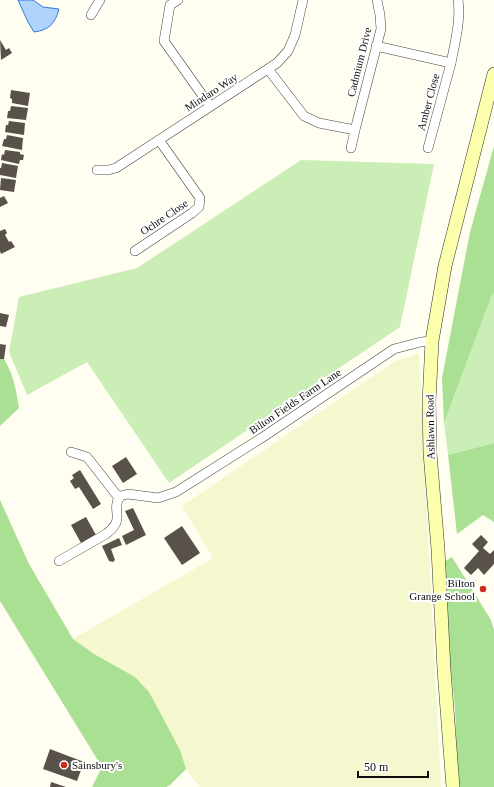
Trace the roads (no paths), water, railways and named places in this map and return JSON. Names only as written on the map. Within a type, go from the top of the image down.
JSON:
[{"type":"main road","name":"Ashlawn Road","points":[[453,787],[444,670],[438,549],[430,453],[429,402],[432,341],[445,266],[494,74]]},
{"type":"street","points":[[91,15],[100,0]]},
{"type":"street","points":[[178,0],[170,5],[164,41],[210,106]]},
{"type":"street","name":"Mindaro Way","points":[[97,170],[116,168],[277,63],[288,51],[295,35],[302,0]]},
{"type":"street","name":"Cadmium Drive","points":[[351,148],[381,29],[377,0]]},
{"type":"street","name":"Amber Close","points":[[428,148],[458,31],[458,0]]},
{"type":"street","name":"Amber Close","points":[[376,46],[451,63]]},
{"type":"street","points":[[268,69],[304,116],[319,123],[355,130]]},
{"type":"street","name":"Ochre Close","points":[[135,251],[192,214],[199,207],[200,198],[159,140]]},
{"type":"street","name":"Bilton Fields Farm Lane","points":[[119,498],[120,496],[128,494],[158,498],[176,492],[263,437],[394,349],[421,342],[432,341]]},
{"type":"street","points":[[59,561],[106,534],[113,529],[118,520],[117,501],[119,498],[87,457],[71,452]]},
{"type":"water","points":[[18,0],[33,0],[43,7],[59,9],[56,19],[44,30],[34,32]]},
{"type":"place","name":"Bilton Grange School","points":[[483,589]]},
{"type":"place","name":"Sainsbury's","points":[[64,765]]}]
